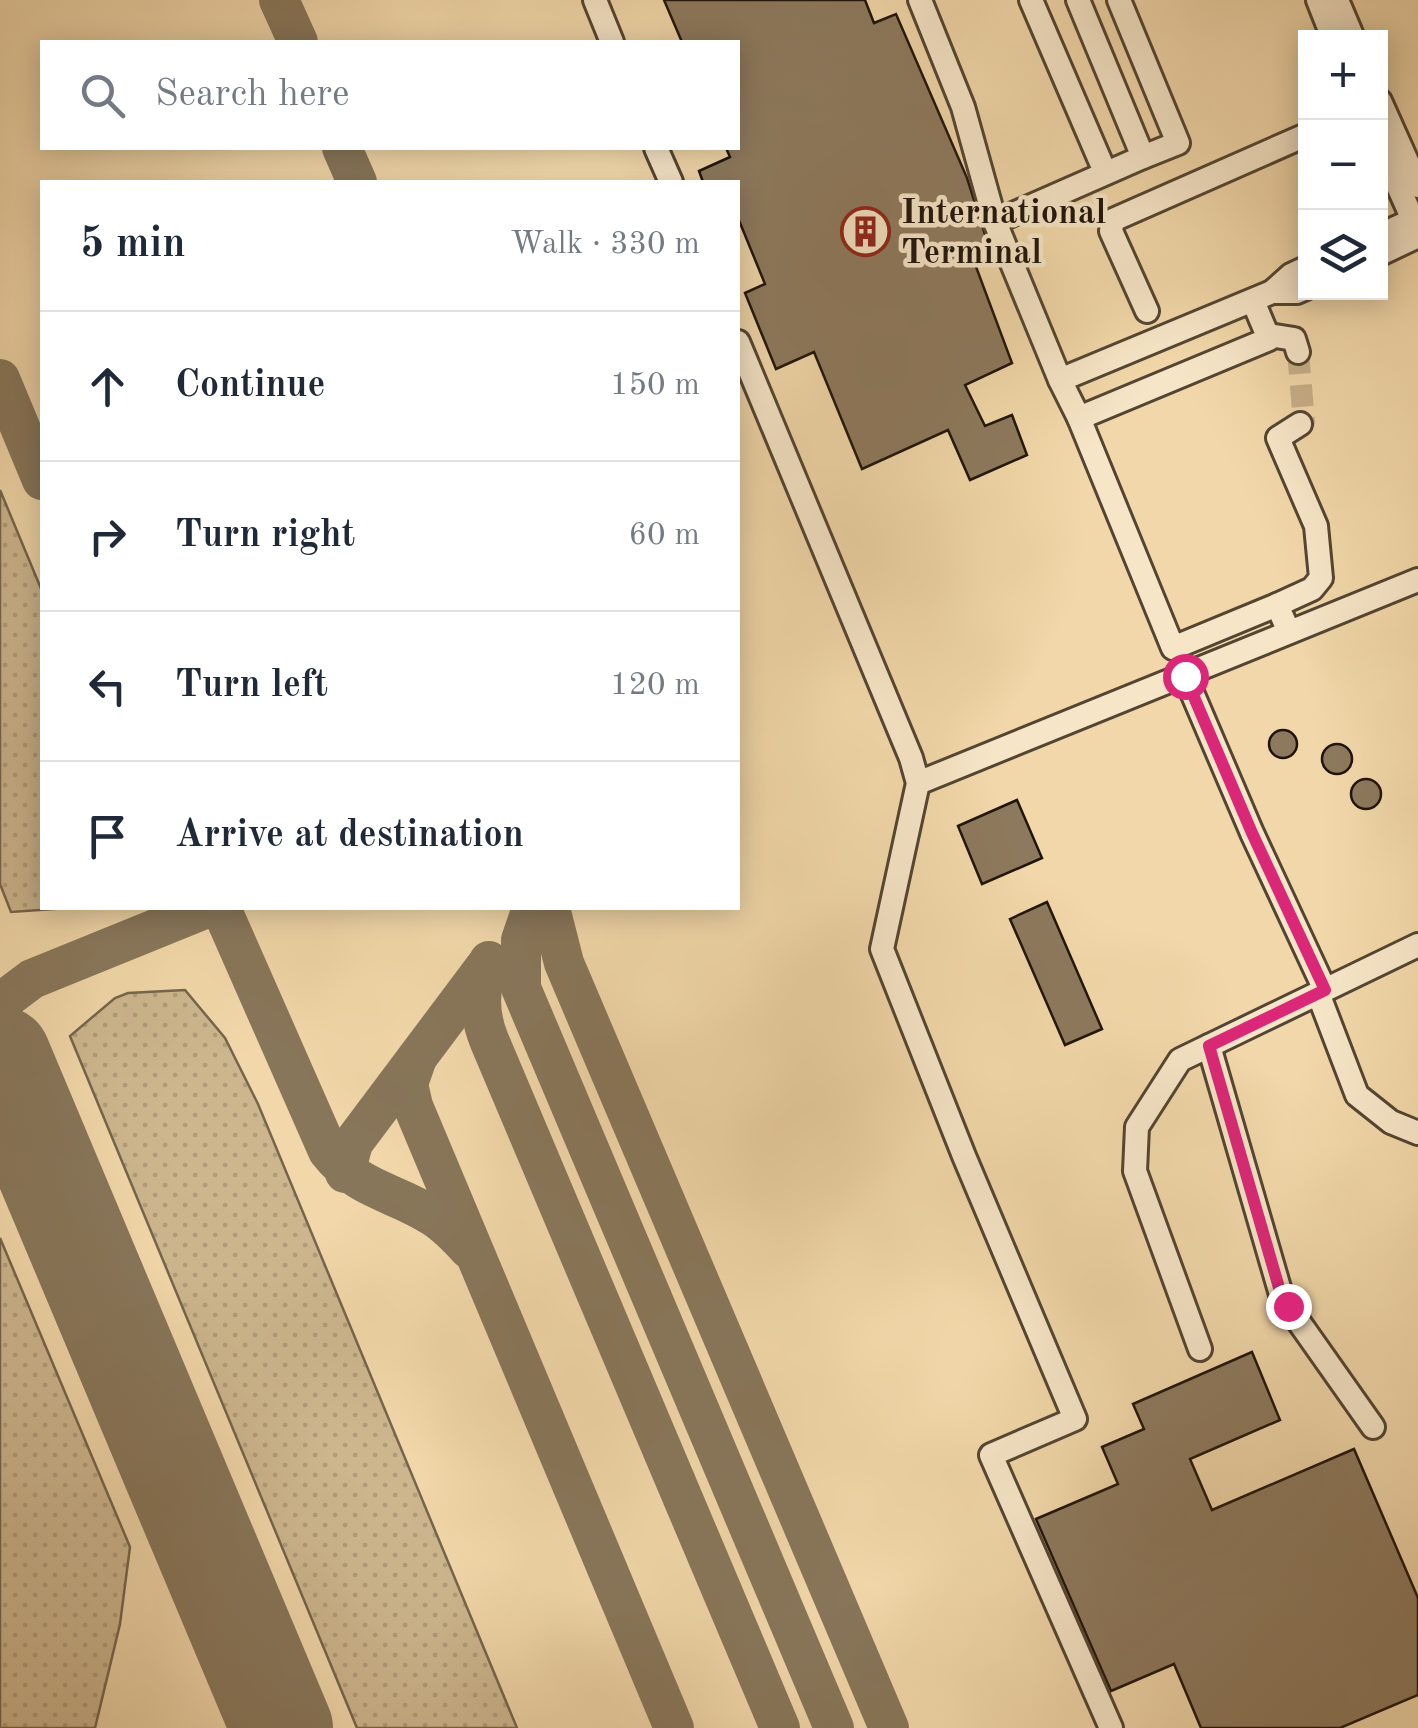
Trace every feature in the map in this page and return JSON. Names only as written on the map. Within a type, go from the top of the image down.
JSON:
[{"type":"lane","points":[[595,0],[611,40]]},
{"type":"lane","points":[[920,0],[963,107],[996,222],[1173,648],[1316,587],[1322,571],[1316,526],[1278,438],[1300,424]]},
{"type":"lane","points":[[1031,0],[1104,172]]},
{"type":"lane","points":[[1078,0],[1143,157]]},
{"type":"lane","points":[[996,222],[1178,143],[1119,0]]},
{"type":"lane","points":[[1318,0],[1331,30]]},
{"type":"lane","points":[[1337,0],[1350,30]]},
{"type":"lane","points":[[1148,311],[1111,232],[1113,220],[1298,139]]},
{"type":"lane","points":[[1394,142],[1418,186]]},
{"type":"lane","points":[[1394,142],[1416,229]]},
{"type":"lane","points":[[657,150],[670,180]]},
{"type":"lane","points":[[1388,234],[1416,229]]},
{"type":"lane","points":[[1388,248],[1416,229]]},
{"type":"lane","points":[[1060,380],[1263,296],[1298,272]]},
{"type":"lane","points":[[1263,296],[1298,292]]},
{"type":"lane","points":[[1263,296],[1270,335]]},
{"type":"lane","points":[[1079,418],[1270,335]]},
{"type":"lane","points":[[1270,335],[1294,339],[1298,352]]},
{"type":"lane","points":[[740,347],[918,783],[882,949],[1074,1419],[991,1456],[1111,1728]]},
{"type":"lane","points":[[918,783],[1418,580]]},
{"type":"lane","points":[[1277,605],[1289,632]]},
{"type":"lane","points":[[1185,676],[1322,992],[1357,1095],[1390,1122],[1418,1133]]},
{"type":"lane","points":[[1200,1349],[1135,1170],[1137,1127],[1180,1060],[1418,945]]},
{"type":"lane","points":[[1209,1046],[1282,1298],[1372,1427]]},
{"type":"shaded area","points":[[0,490],[40,586],[40,910],[11,912],[0,884]]},
{"type":"shaded area","points":[[185,990],[225,1038],[258,1104],[517,1728],[357,1728],[70,1036],[115,998],[128,993]]},
{"type":"shaded area","points":[[0,1238],[130,1547],[120,1624],[95,1728],[0,1728]]},
{"type":"building","name":"International Terminal","points":[[664,0],[865,0],[874,23],[896,14],[967,178],[989,247],[972,256],[1012,363],[965,385],[985,426],[1012,415],[1027,455],[970,480],[948,430],[862,469],[814,352],[776,369],[745,293],[765,284],[740,223],[740,180],[702,180],[699,171],[730,157],[727,150],[740,150],[740,40],[681,40]]},
{"type":"building","points":[[1283,730],[1293,734],[1297,744],[1293,754],[1283,758],[1273,754],[1269,744],[1273,734]]},
{"type":"building","points":[[1337,744],[1348,748],[1352,759],[1348,770],[1337,774],[1326,770],[1322,759],[1326,748]]},
{"type":"building","points":[[1366,779],[1380,788],[1381,794],[1372,808],[1366,809],[1352,800],[1351,794],[1360,780]]},
{"type":"building","points":[[1017,800],[1042,858],[982,884],[958,826]]},
{"type":"building","points":[[1047,902],[1102,1029],[1065,1045],[1010,919]]},
{"type":"building","points":[[1252,1352],[1280,1420],[1190,1459],[1212,1510],[1354,1449],[1418,1598],[1418,1695],[1340,1728],[1201,1728],[1174,1664],[1111,1691],[1036,1519],[1118,1484],[1102,1447],[1144,1429],[1133,1404]]},
{"type":"taxiway","points":[[279,0],[297,40]]},
{"type":"taxiway","points":[[343,150],[356,180]]},
{"type":"taxiway","points":[[0,379],[40,475]]},
{"type":"taxiway","points":[[0,1003],[32,979],[202,910]]},
{"type":"taxiway","points":[[222,910],[328,1151],[352,1175],[439,1220],[469,1249]]},
{"type":"taxiway","points":[[531,910],[521,940],[521,988],[834,1728]]},
{"type":"taxiway","points":[[551,910],[564,963],[889,1728]]},
{"type":"taxiway","points":[[489,961],[481,1001],[489,1040],[780,1728]]},
{"type":"taxiway","points":[[345,1173],[353,1143],[485,967]]},
{"type":"taxiway","points":[[417,1058],[408,1084],[413,1106],[674,1728]]},
{"type":"runway","points":[[0,1057],[282,1728]]},
{"type":"tunnel","points":[[1298,352],[1304,422],[1300,424]]},
{"type":"place","name":"International Terminal","points":[[866,231]]},
{"type":"route","points":[[1185,676],[1325,990],[1209,1046],[1282,1298],[1288,1306]]}]
